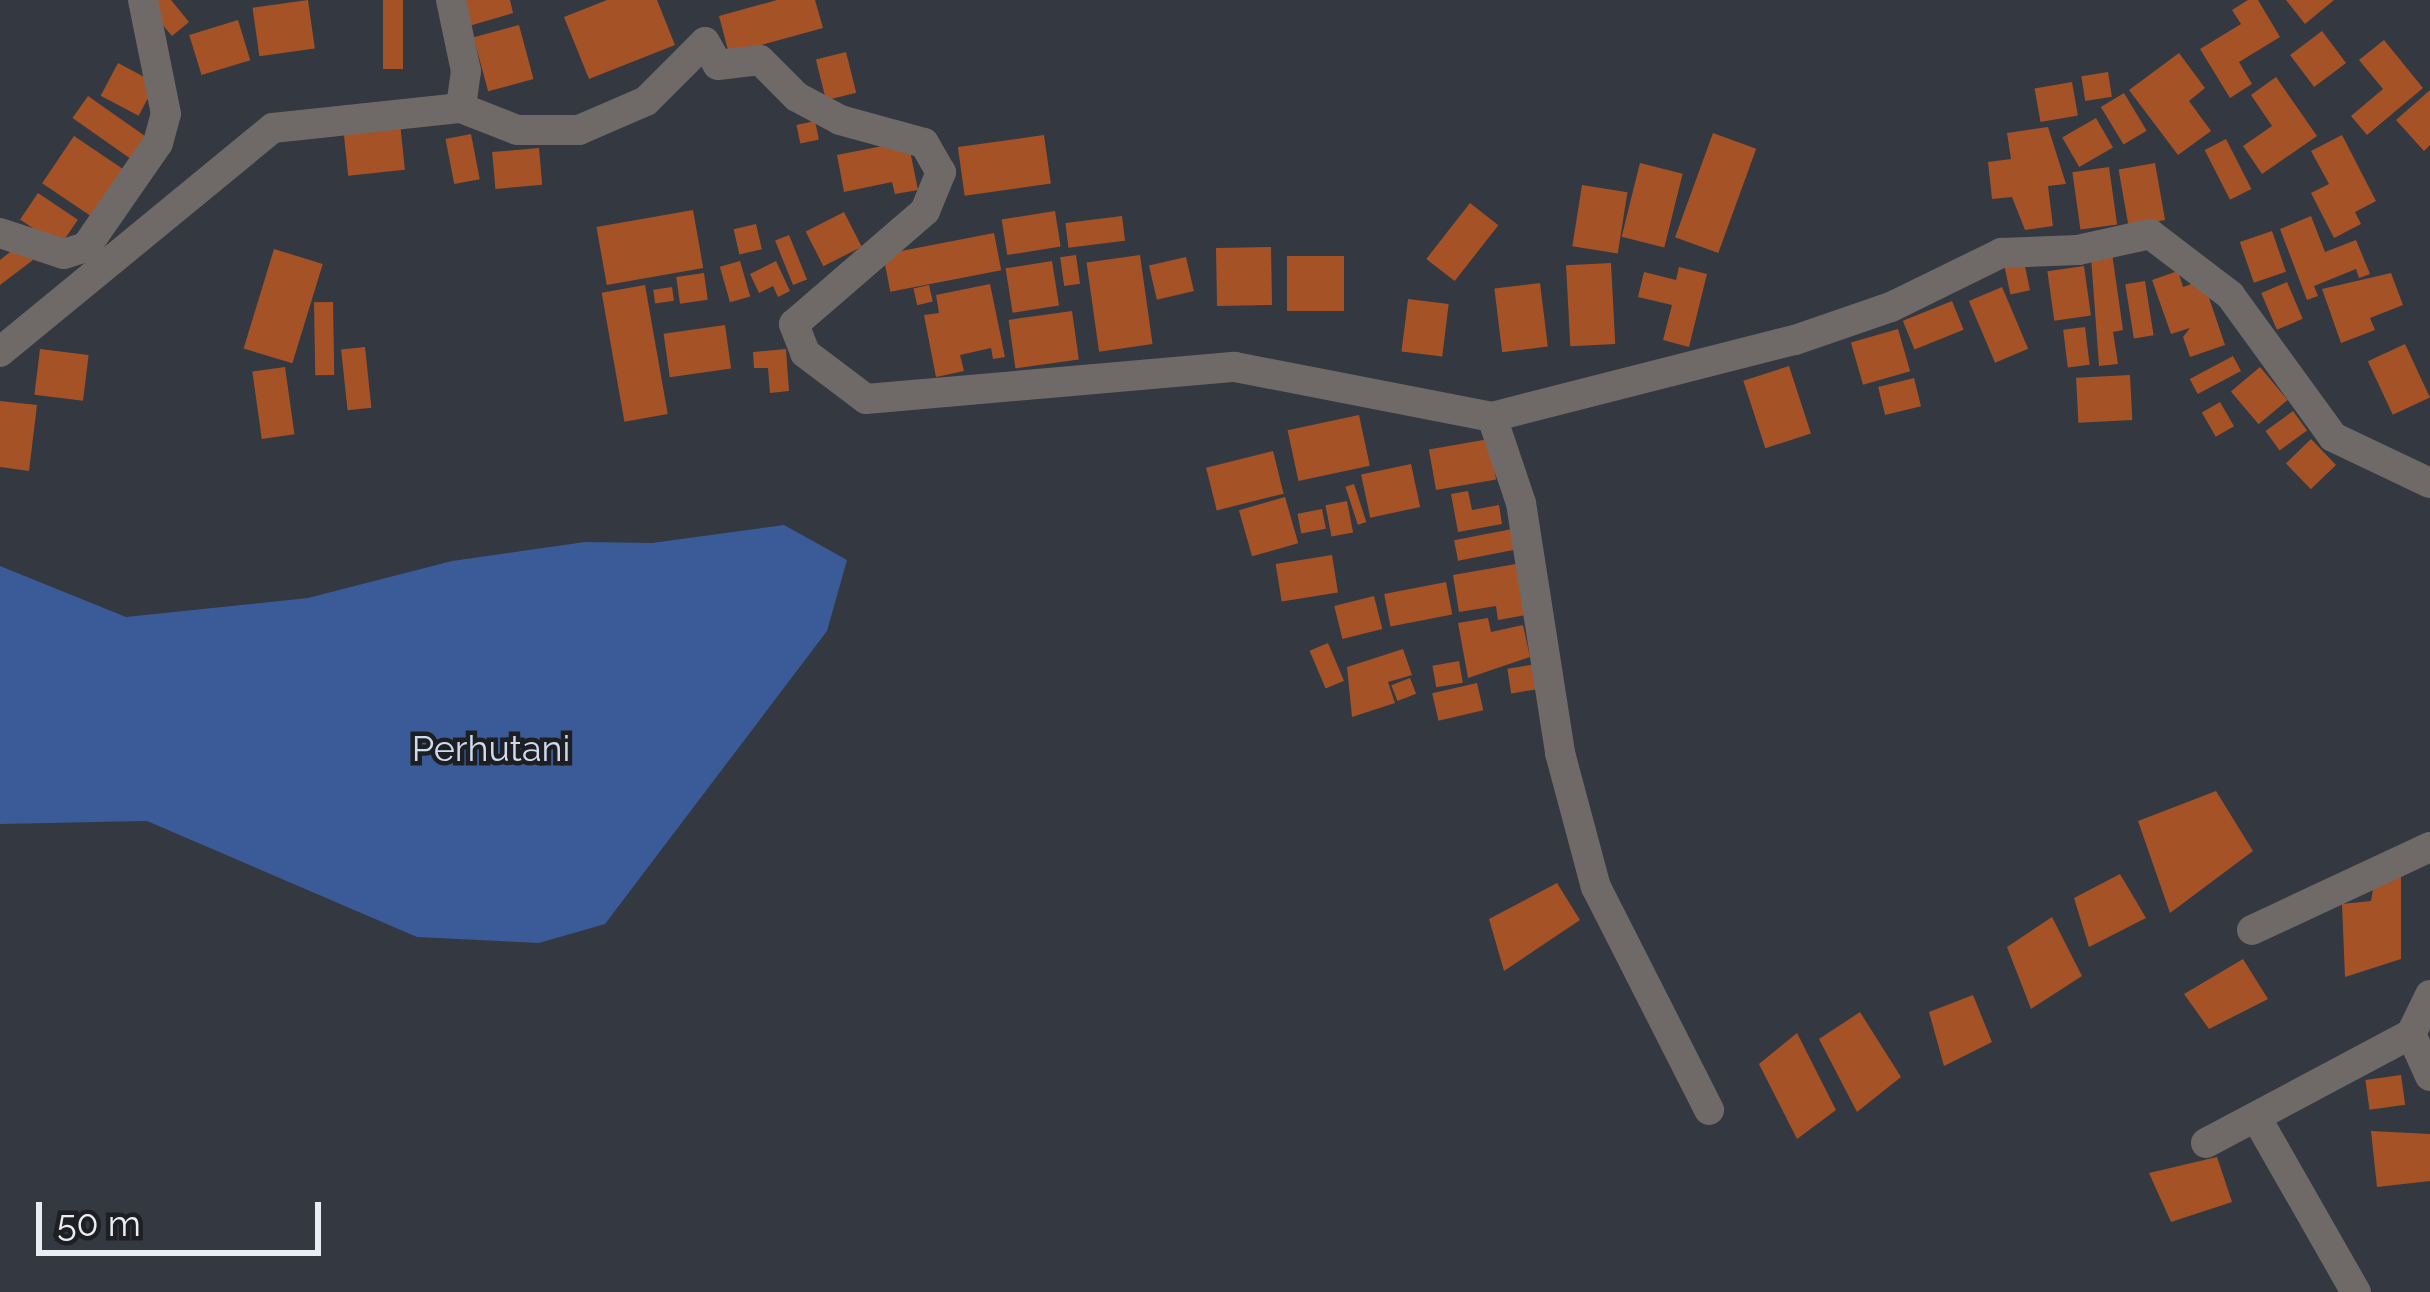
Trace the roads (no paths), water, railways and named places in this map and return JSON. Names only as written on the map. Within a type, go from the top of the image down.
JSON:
[{"type":"street","points":[[0,233],[64,254],[86,247],[158,143],[166,114],[143,0]]},
{"type":"street","points":[[451,0],[466,71],[461,108]]},
{"type":"street","points":[[0,352],[272,128],[461,108],[517,130],[579,130],[646,101],[705,42],[718,65],[760,60],[797,97],[840,120],[924,143],[941,172],[925,211],[794,324],[805,353],[866,399],[1235,367],[1492,417],[1795,340],[1892,307],[2001,253],[2078,250],[2150,234],[2230,295],[2333,437],[2430,483]]},
{"type":"street","points":[[1492,417],[1521,503],[1559,753],[1596,886],[1709,1111]]},
{"type":"street","points":[[2252,929],[2430,848]]},
{"type":"street","points":[[2206,1143],[2411,1034],[2430,995]]},
{"type":"street","points":[[2411,1034],[2430,1076]]},
{"type":"street","points":[[2256,1117],[2356,1292]]},
{"type":"park label","name":"Perhutani","points":[[491,749]]}]
